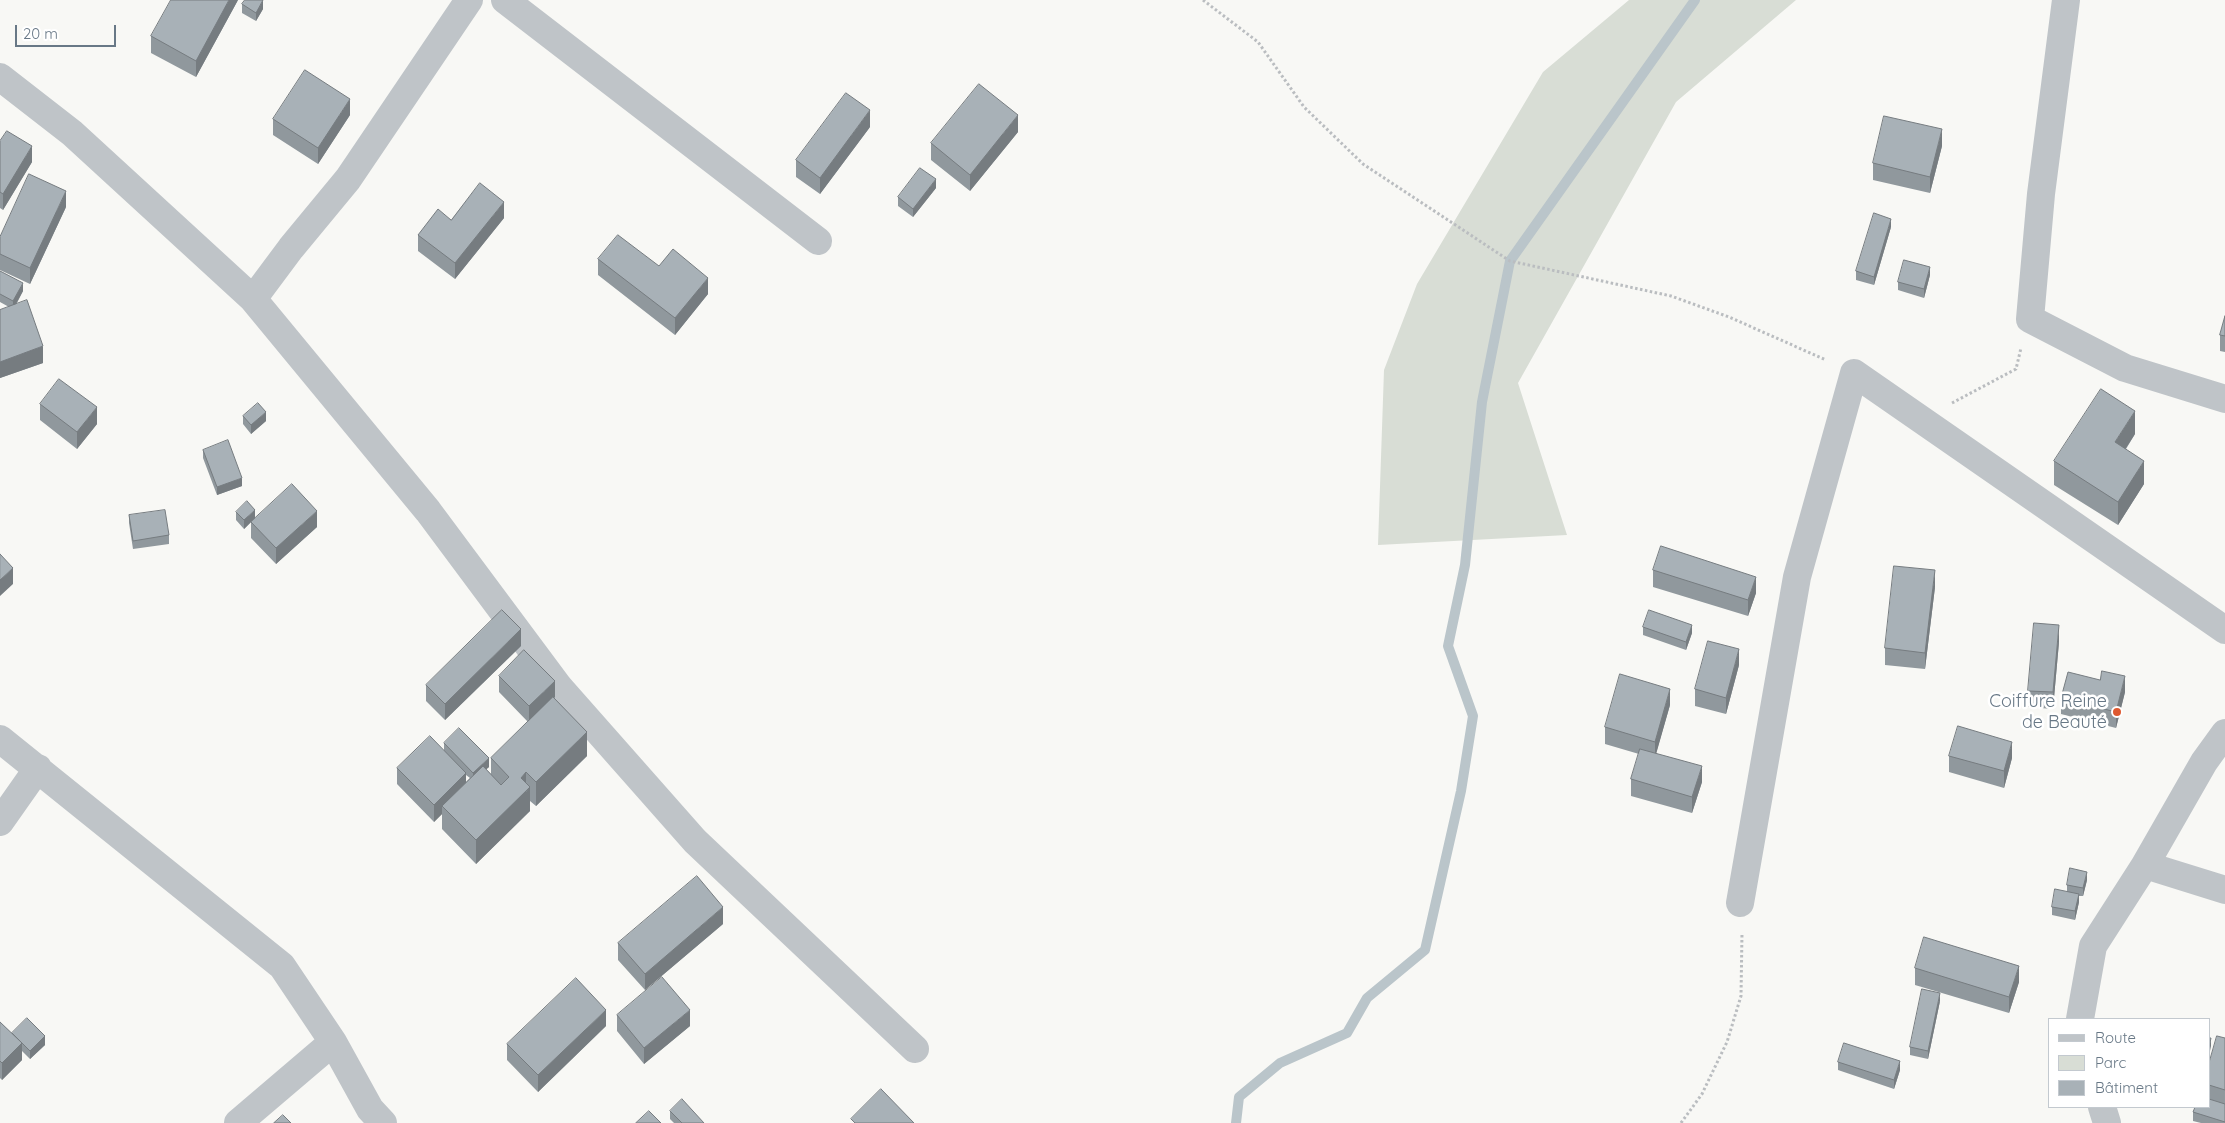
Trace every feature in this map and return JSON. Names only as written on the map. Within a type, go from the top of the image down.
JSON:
[{"type":"street","points":[[253,298],[348,179],[469,0]]},
{"type":"street","points":[[505,0],[818,241]]},
{"type":"street","points":[[2066,0],[2041,194],[2030,319],[2125,368],[2225,399]]},
{"type":"street","points":[[0,77],[72,133],[253,298],[428,511],[559,687],[695,842],[915,1049]]},
{"type":"street","points":[[1740,903],[1797,577],[1854,373],[2225,630]]},
{"type":"street","points":[[2080,1018],[2094,946],[2145,865],[2204,762],[2225,733]]},
{"type":"street","points":[[0,739],[282,966],[333,1042],[370,1109],[383,1123]]},
{"type":"street","points":[[0,822],[38,768]]},
{"type":"street","points":[[2145,865],[2225,890]]},
{"type":"street","points":[[238,1123],[333,1042]]},
{"type":"street","points":[[2102,1108],[2107,1123]]},
{"type":"path","points":[[1203,0],[1258,42],[1304,107],[1363,164],[1510,261],[1671,296],[1729,317],[1854,373]]},
{"type":"path","points":[[1921,419],[2016,369],[2030,319]]},
{"type":"path","points":[[1681,1123],[1702,1094],[1723,1050],[1741,996],[1742,939],[1740,903]]},
{"type":"green space","points":[[1629,0],[1796,0],[1676,102],[1518,383],[1567,535],[1378,545],[1384,370],[1417,284],[1543,72]]},
{"type":"building","points":[[171,0],[229,0],[196,61],[151,36]]},
{"type":"building","points":[[245,0],[263,0],[256,13],[242,4]]},
{"type":"building","points":[[305,70],[350,99],[318,148],[273,119]]},
{"type":"building","points":[[979,84],[1018,115],[970,175],[931,143]]},
{"type":"building","points":[[846,93],[870,110],[820,178],[796,160]]},
{"type":"building","points":[[1884,116],[1942,129],[1930,177],[1873,163]]},
{"type":"building","points":[[7,131],[32,146],[3,194],[0,192],[0,141]]},
{"type":"building","points":[[920,168],[936,179],[913,209],[898,197]]},
{"type":"building","points":[[29,174],[66,191],[30,268],[0,254],[0,237]]},
{"type":"building","points":[[480,183],[504,202],[455,263],[418,235],[438,209],[451,220]]},
{"type":"building","points":[[1874,213],[1891,219],[1874,277],[1856,271]]},
{"type":"building","points":[[618,235],[659,266],[673,249],[708,278],[675,318],[598,259]]},
{"type":"building","points":[[1904,260],[1930,267],[1924,289],[1898,282]]},
{"type":"building","points":[[0,271],[23,283],[13,301],[0,294]]},
{"type":"building","points":[[27,300],[43,346],[0,362],[0,310]]},
{"type":"building","points":[[2225,316],[2225,336],[2220,335]]},
{"type":"building","points":[[59,379],[97,407],[77,432],[40,404]]},
{"type":"building","points":[[2101,389],[2135,411],[2115,442],[2144,461],[2118,502],[2054,461]]},
{"type":"building","points":[[258,403],[266,412],[251,425],[243,416]]},
{"type":"building","points":[[228,440],[242,478],[217,487],[203,450]]},
{"type":"building","points":[[292,484],[317,511],[276,548],[251,522]]},
{"type":"building","points":[[247,501],[255,510],[244,520],[236,512]]},
{"type":"building","points":[[165,510],[169,535],[133,541],[129,515]]},
{"type":"building","points":[[1661,546],[1756,577],[1748,600],[1653,570]]},
{"type":"building","points":[[0,554],[13,568],[0,580]]},
{"type":"building","points":[[1894,566],[1935,570],[1925,653],[1885,648]]},
{"type":"building","points":[[502,610],[521,629],[445,704],[426,685]]},
{"type":"building","points":[[1649,610],[1692,625],[1686,642],[1643,627]]},
{"type":"building","points":[[2034,623],[2059,625],[2053,692],[2028,691]]},
{"type":"building","points":[[1708,641],[1739,649],[1726,698],[1695,689]]},
{"type":"building","points":[[524,650],[555,681],[529,706],[499,676]]},
{"type":"building","points":[[2102,671],[2125,676],[2116,712],[2061,698],[2068,672],[2100,680]]},
{"type":"building","points":[[1620,674],[1670,689],[1655,742],[1605,727]]},
{"type":"building","points":[[553,697],[587,732],[536,782],[526,772],[521,778],[530,787],[476,840],[442,806],[483,766],[501,785],[509,777],[491,758]]},
{"type":"building","points":[[1958,726],[2012,742],[2004,771],[1949,756]]},
{"type":"building","points":[[459,728],[489,758],[473,773],[444,743]]},
{"type":"building","points":[[430,736],[466,773],[434,805],[397,768]]},
{"type":"building","points":[[1640,749],[1702,766],[1692,797],[1631,779]]},
{"type":"building","points":[[2070,868],[2087,872],[2083,888],[2067,885]]},
{"type":"building","points":[[697,876],[723,907],[645,974],[618,943]]},
{"type":"building","points":[[2055,889],[2079,894],[2075,911],[2052,907]]},
{"type":"building","points":[[1924,937],[2019,966],[2009,997],[1915,968]]},
{"type":"building","points":[[662,977],[690,1010],[644,1048],[617,1015]]},
{"type":"building","points":[[576,978],[606,1010],[538,1075],[507,1044]]},
{"type":"building","points":[[1922,989],[1940,993],[1928,1051],[1910,1047]]},
{"type":"building","points":[[27,1018],[45,1036],[30,1051],[12,1033]]},
{"type":"building","points":[[0,1022],[22,1043],[2,1063],[0,1061]]},
{"type":"building","points":[[2217,1036],[2225,1038],[2225,1090],[2210,1085],[2210,1060]]},
{"type":"building","points":[[1844,1043],[1900,1061],[1894,1080],[1838,1062]]},
{"type":"building","points":[[881,1089],[914,1123],[855,1123],[851,1119]]},
{"type":"building","points":[[682,1099],[704,1123],[682,1123],[670,1111]]},
{"type":"building","points":[[2210,1099],[2225,1104],[2225,1122],[2193,1112],[2195,1108],[2210,1108]]},
{"type":"building","points":[[649,1111],[661,1123],[636,1123]]},
{"type":"building","points":[[283,1115],[291,1123],[274,1123]]},
{"type":"waterway","points":[[1236,1123],[1239,1097],[1280,1063],[1347,1033],[1367,998],[1425,950],[1461,791],[1473,716],[1448,646],[1465,565],[1482,402],[1510,261],[1695,0]]},
{"type":"place","name":"Coiffure Reine de Beauté","points":[[2117,712]]}]
